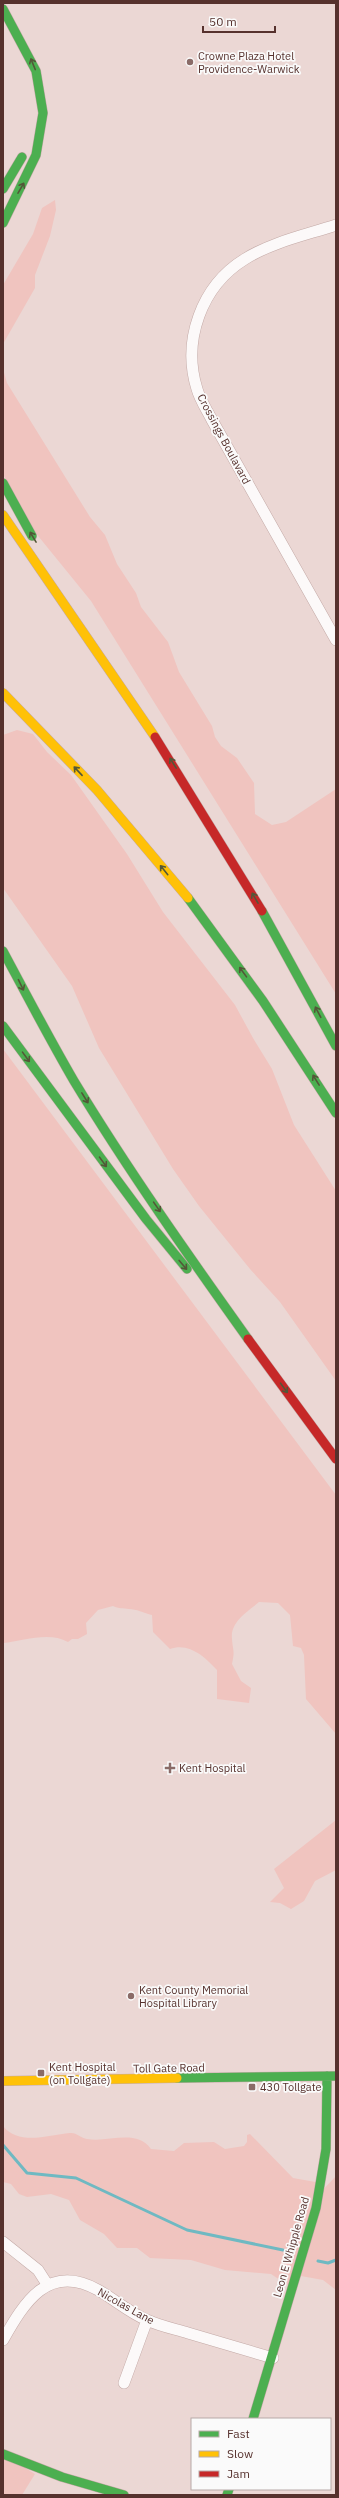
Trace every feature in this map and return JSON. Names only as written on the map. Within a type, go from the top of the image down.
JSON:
[{"type":"main road","points":[[3,9],[35,68],[41,88],[43,120],[40,142],[34,162],[3,223]]},
{"type":"main road","points":[[3,189],[15,171],[25,150]]},
{"type":"main road","points":[[3,483],[36,543]]},
{"type":"main road","points":[[3,515],[118,678]]},
{"type":"main road","points":[[53,570],[118,678],[228,851],[284,948],[336,1046]]},
{"type":"main road","points":[[3,694],[108,804],[197,911],[259,995],[336,1113]]},
{"type":"main road","points":[[3,950],[39,1020],[92,1110],[261,1356],[336,1459]]},
{"type":"main road","points":[[3,1026],[146,1219],[261,1356]]},
{"type":"main road","name":"Toll Gate Road","points":[[3,2081],[332,2076]]},
{"type":"main road","name":"Leon E Whipple Road","points":[[253,2418],[273,2358],[316,2208],[326,2149],[332,2076]]},
{"type":"main road","points":[[3,2454],[47,2472],[90,2487],[124,2495]]},
{"type":"street","name":"Crossings Boulavard","points":[[336,225],[265,248],[244,259],[225,274],[211,291],[198,317],[193,340],[192,364],[197,390],[212,420],[336,640]]},
{"type":"street","points":[[3,2242],[38,2270],[47,2284],[32,2295],[20,2310],[3,2340]]},
{"type":"street","name":"Nicolas Lane","points":[[47,2284],[62,2281],[79,2283],[96,2289],[147,2320],[273,2358]]},
{"type":"street","points":[[124,2383],[147,2320]]},
{"type":"shaded area","points":[[55,200],[56,210],[50,236],[35,275],[35,288],[3,344],[3,285],[33,234],[42,208]]},
{"type":"shaded area","points":[[3,369],[7,383],[90,517],[105,535],[117,564],[136,593],[141,607],[168,642],[179,672],[212,726],[215,737],[221,746],[237,758],[254,783],[255,814],[272,825],[286,822],[336,789],[336,994],[91,601],[30,526],[3,474]]},
{"type":"shaded area","points":[[17,730],[33,734],[47,752],[71,775],[127,854],[163,912],[235,1005],[272,1069],[294,1125],[336,1191],[336,1381],[280,1302],[250,1269],[199,1206],[173,1169],[99,1048],[72,986],[3,888],[3,735]]},
{"type":"shaded area","points":[[3,1049],[336,1495],[336,1734],[306,1699],[304,1655],[301,1648],[293,1646],[290,1615],[278,1603],[259,1602],[236,1622],[232,1633],[234,1653],[232,1664],[241,1681],[251,1688],[249,1703],[217,1699],[217,1670],[202,1656],[190,1649],[177,1647],[170,1649],[153,1632],[152,1615],[134,1610],[113,1606],[98,1610],[86,1623],[87,1634],[78,1639],[72,1639],[68,1642],[53,1637],[44,1637],[3,1643]]},
{"type":"shaded area","points":[[336,1820],[336,1870],[315,1881],[304,1901],[291,1909],[280,1903],[270,1902],[284,1888],[274,1869]]},
{"type":"shaded area","points":[[3,2126],[17,2136],[25,2138],[72,2133],[87,2139],[95,2140],[130,2138],[138,2139],[151,2149],[174,2151],[184,2143],[214,2142],[225,2149],[244,2146],[247,2142],[247,2135],[250,2134],[293,2178],[321,2183],[320,2193],[336,2176],[336,2290],[323,2280],[301,2276],[295,2290],[271,2274],[225,2270],[191,2260],[150,2258],[137,2248],[117,2248],[104,2234],[80,2220],[69,2200],[51,2194],[27,2197],[19,2194],[11,2184],[3,2182]]},
{"type":"shaded area","points":[[3,2454],[35,2474],[22,2495],[3,2495]]},
{"type":"waterway","points":[[3,2145],[27,2173],[76,2178],[187,2230],[283,2250]]},
{"type":"waterway","points":[[318,2261],[328,2263],[336,2260]]},
{"type":"traffic: fast","points":[[3,9],[36,71],[43,113],[36,155],[3,223]]},
{"type":"traffic: fast","points":[[3,189],[22,157]]},
{"type":"traffic: fast","points":[[3,483],[32,536]]},
{"type":"traffic: fast","points":[[188,898],[263,1001],[336,1113]]},
{"type":"traffic: fast","points":[[262,911],[336,1046]]},
{"type":"traffic: fast","points":[[3,951],[74,1081],[159,1212],[248,1339]]},
{"type":"traffic: fast","points":[[3,1026],[146,1219],[187,1269]]},
{"type":"traffic: fast","points":[[253,2418],[316,2208],[326,2149],[327,2076]]},
{"type":"traffic: fast","points":[[177,2078],[336,2076]]},
{"type":"traffic: fast","points":[[3,2454],[62,2477],[124,2495]]},
{"type":"traffic: fast","points":[[227,2495],[229,2490]]},
{"type":"traffic: slow","points":[[3,515],[155,737]]},
{"type":"traffic: slow","points":[[3,693],[97,790],[188,898]]},
{"type":"traffic: slow","points":[[3,2081],[177,2078]]},
{"type":"traffic: jam","points":[[155,737],[262,911]]},
{"type":"traffic: jam","points":[[248,1339],[336,1459]]},
{"type":"place","name":"Crowne Plaza Hotel Providence-Warwick","points":[[190,62]]},
{"type":"place","name":"Kent Hospital","points":[[170,1768]]},
{"type":"place","name":"Kent County Memorial Hospital Library","points":[[131,1996]]},
{"type":"place","name":"Kent Hospital (on Tollgate)","points":[[41,2073]]},
{"type":"place","name":"430 Tollgate","points":[[252,2087]]}]
